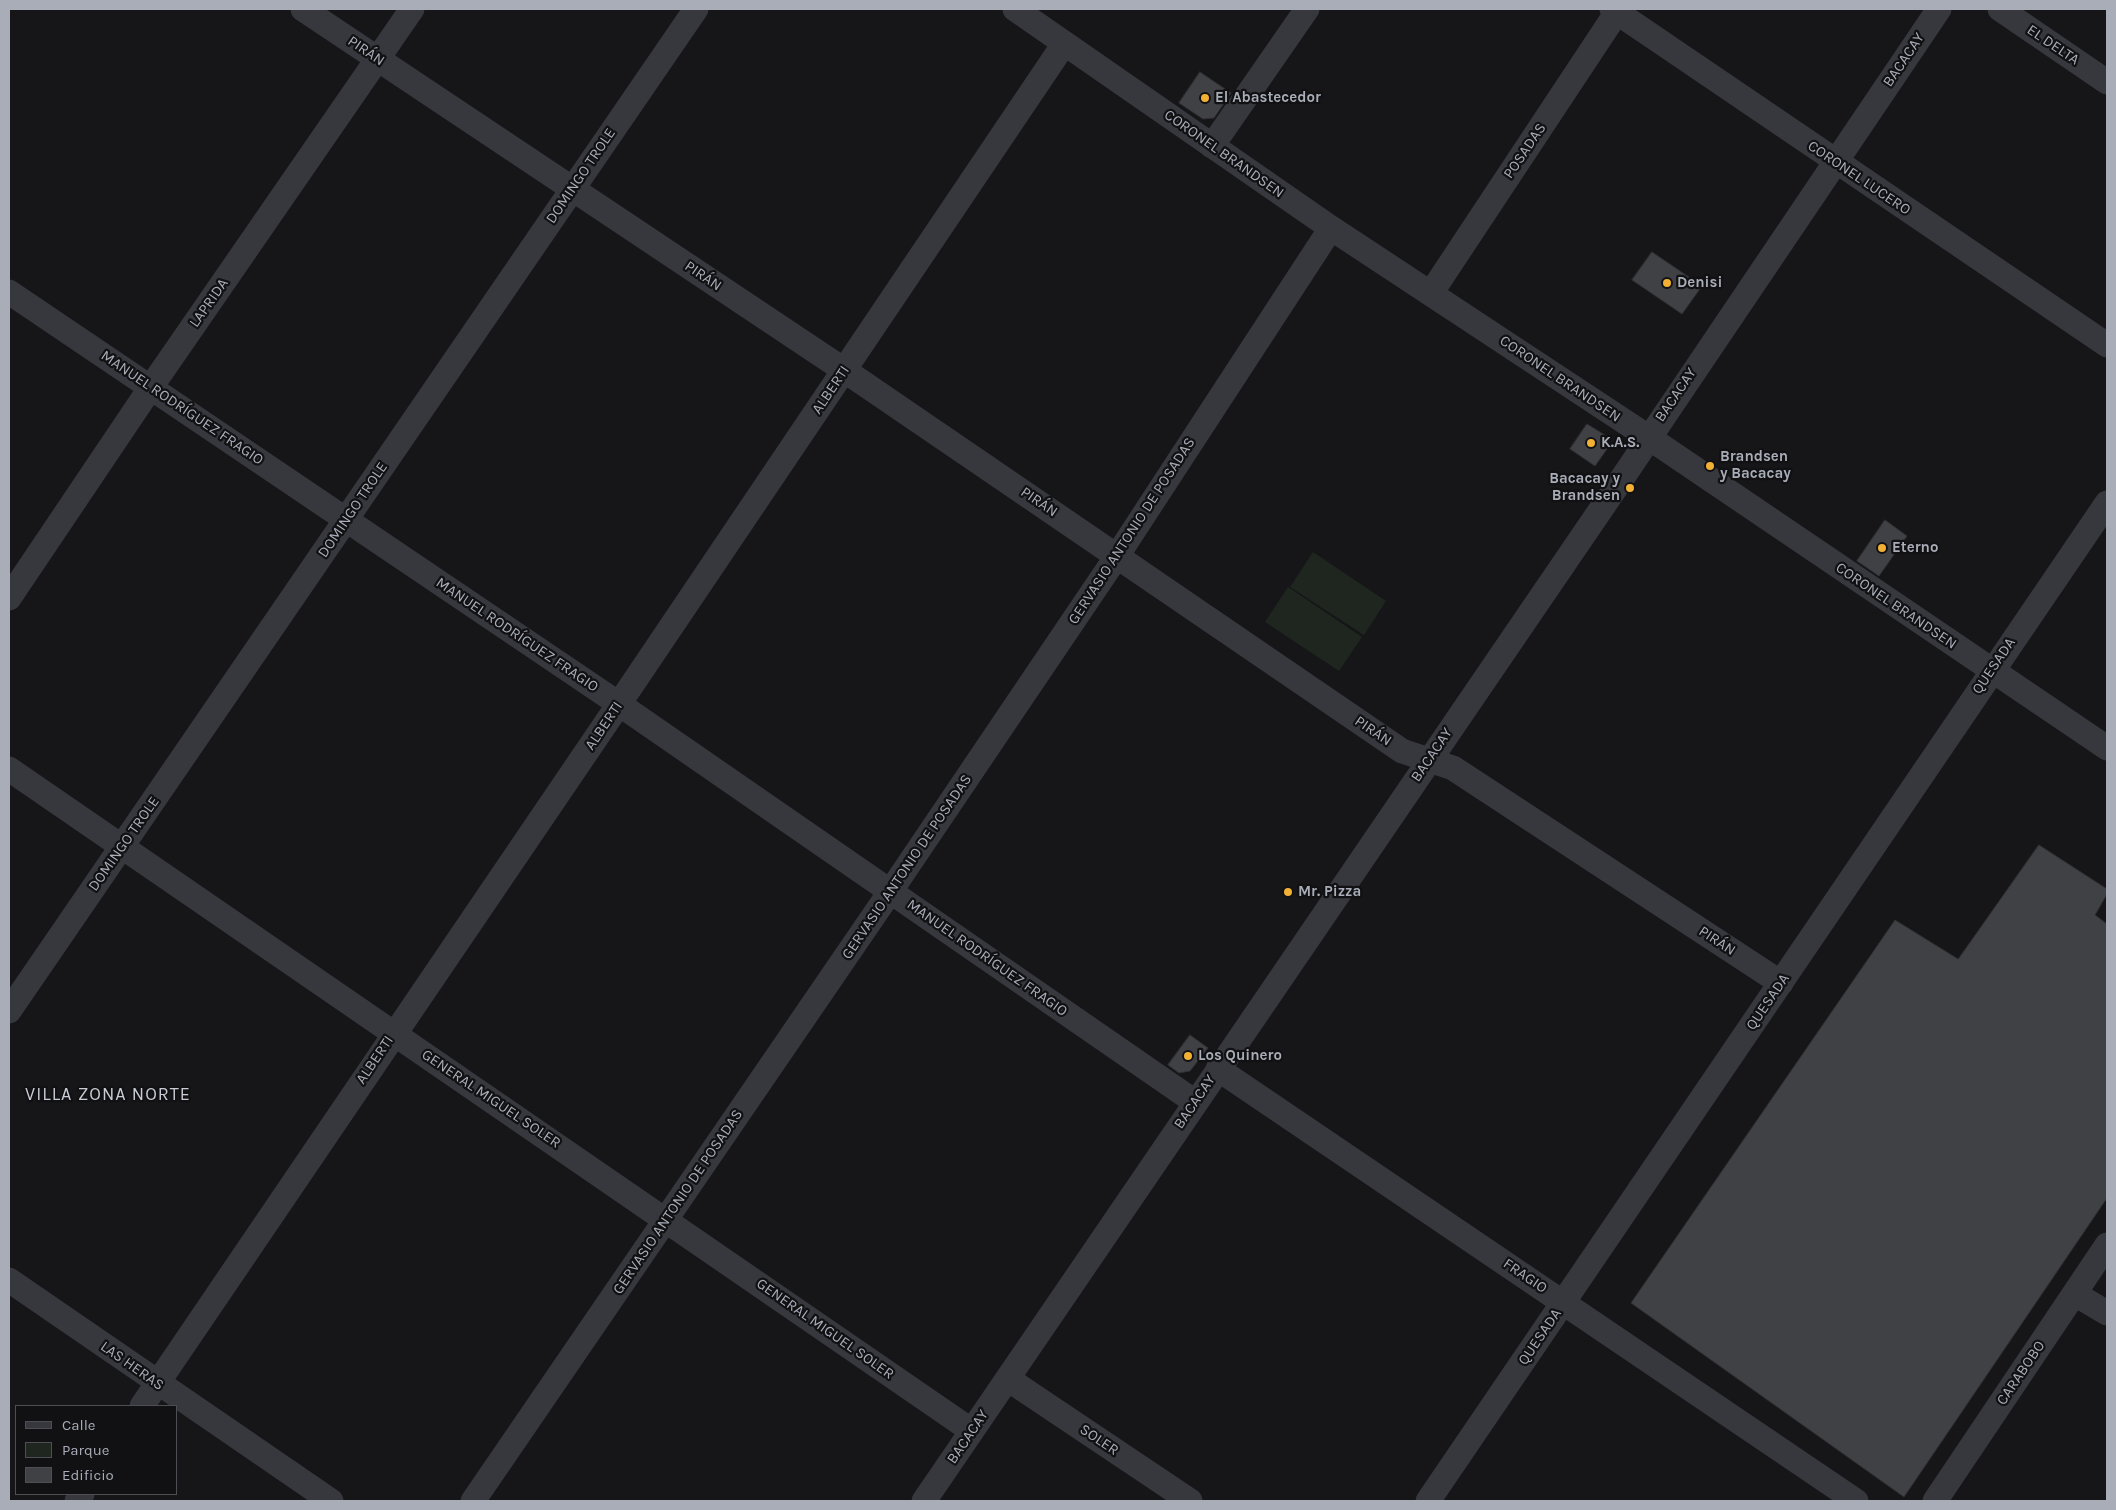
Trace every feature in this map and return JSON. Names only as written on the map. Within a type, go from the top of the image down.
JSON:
[{"type":"street","name":"PIRÁN","points":[[303,9],[844,370],[1402,751],[1453,768],[1781,983]]},
{"type":"street","name":"LAPRIDA","points":[[9,598],[151,387],[412,9]]},
{"type":"street","name":"DOMINGO TROLE","points":[[9,1011],[696,9]]},
{"type":"street","name":"CORONEL BRANDSEN","points":[[1015,9],[1331,228],[1648,437],[2107,748]]},
{"type":"street","points":[[1212,146],[1307,9]]},
{"type":"street","name":"BACACAY","points":[[924,1501],[1621,480],[1648,437],[1938,9]]},
{"type":"street","name":"EL DELTA","points":[[2000,9],[2107,82]]},
{"type":"street","name":"CORONEL LUCERO","points":[[1616,10],[1835,162],[2107,345]]},
{"type":"street","name":"POSADAS","points":[[1430,293],[1616,10]]},
{"type":"street","name":"ALBERTI","points":[[143,1405],[1064,44]]},
{"type":"street","name":"GERVASIO ANTONIO DE POSADAS","points":[[474,1501],[1117,556],[1331,228]]},
{"type":"street","name":"MANUEL RODRÍGUEZ FRAGIO","points":[[9,292],[619,704],[1196,1102]]},
{"type":"street","name":"QUESADA","points":[[1428,1501],[2107,503]]},
{"type":"street","name":"GENERAL MIGUEL SOLER","points":[[9,769],[972,1431]]},
{"type":"street","name":"FRAGIO","points":[[1218,1069],[1856,1501]]},
{"type":"street","name":"CARABOBO","points":[[1935,1501],[2107,1245]]},
{"type":"street","name":"LAS HERAS","points":[[9,1280],[331,1501]]},
{"type":"street","points":[[2075,1294],[2107,1312]]},
{"type":"street","name":"SOLER","points":[[1008,1379],[1190,1501]]},
{"type":"green space","points":[[1313,552],[1386,601],[1364,635],[1290,587]]},
{"type":"green space","points":[[1288,587],[1362,637],[1339,671],[1265,622]]},
{"type":"building","name":"El Abastecedor","points":[[1200,72],[1231,93],[1214,118],[1203,119],[1179,103]]},
{"type":"building","name":"Denisi","points":[[1652,252],[1702,286],[1682,314],[1632,280]]},
{"type":"building","name":"K.A.S.","points":[[1587,424],[1608,437],[1607,449],[1595,466],[1570,449]]},
{"type":"building","name":"Eterno","points":[[1885,520],[1907,536],[1879,576],[1857,561]]},
{"type":"building","points":[[2039,845],[2107,889],[2107,894],[2095,915],[2107,924],[2107,1198],[1904,1497],[1631,1303],[1895,920],[1958,959]]},
{"type":"building","name":"Los Quinero","points":[[1190,1035],[1208,1048],[1190,1071],[1179,1073],[1168,1065]]},
{"type":"place","name":"El Abastecedor","points":[[1205,98]]},
{"type":"place","name":"Denisi","points":[[1667,283]]},
{"type":"place","name":"K.A.S.","points":[[1591,443]]},
{"type":"place","name":"Brandsen y Bacacay","points":[[1710,466]]},
{"type":"place","name":"Bacacay y Brandsen","points":[[1630,488]]},
{"type":"place","name":"Eterno","points":[[1882,548]]},
{"type":"place","name":"Mr. Pizza","points":[[1288,892]]},
{"type":"place","name":"Los Quinero","points":[[1188,1056]]},
{"type":"district","name":"VILLA ZONA NORTE","points":[[108,1095]]}]
